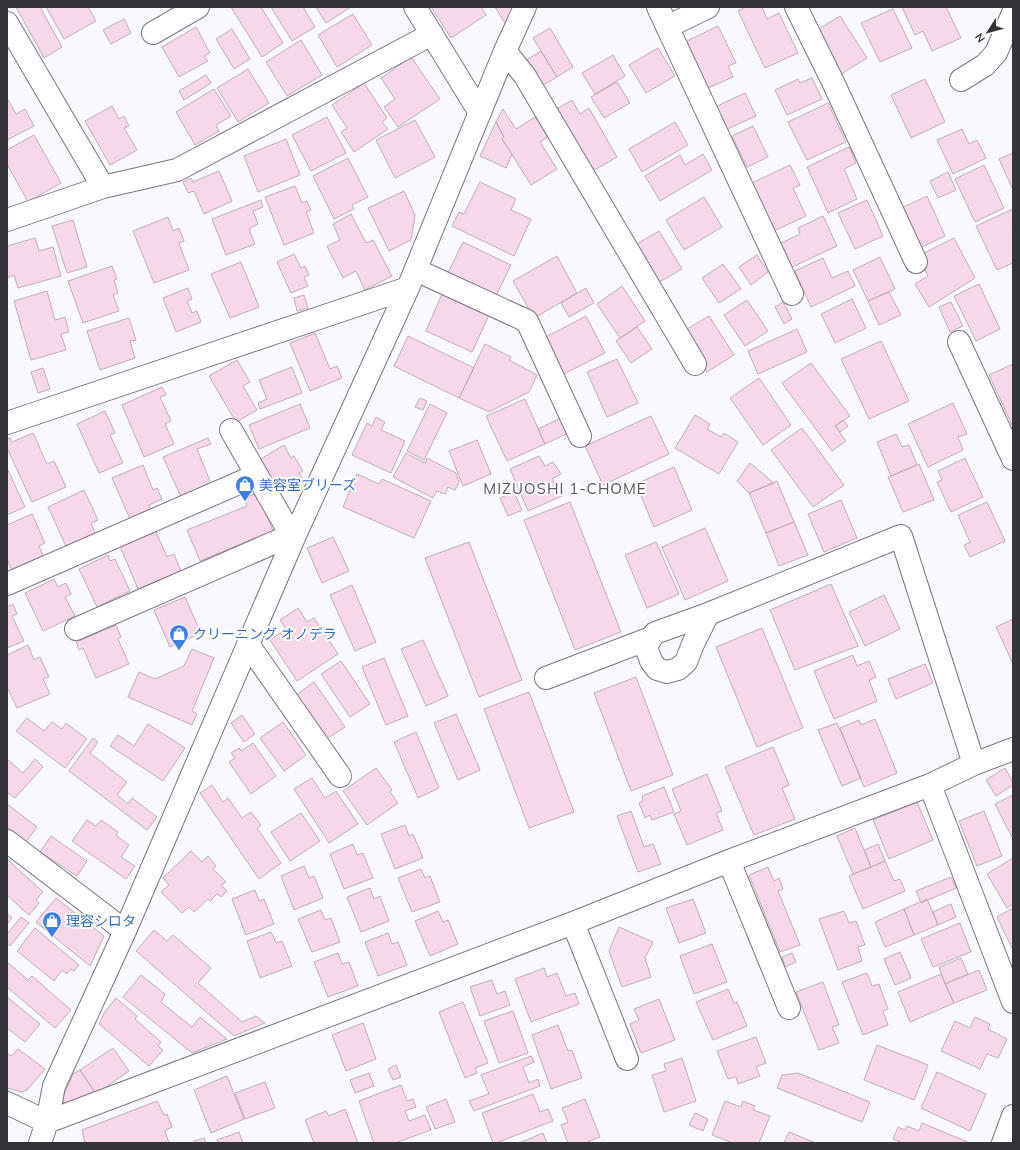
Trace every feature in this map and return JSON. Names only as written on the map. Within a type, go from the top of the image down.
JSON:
[{"type":"street","points":[[153,32],[198,7]]},
{"type":"street","points":[[415,7],[480,113]]},
{"type":"street","points":[[40,1143],[48,1122],[54,1086],[124,931],[248,644],[293,534],[412,279],[505,51],[525,7]]},
{"type":"street","points":[[658,7],[792,294]]},
{"type":"street","points":[[667,27],[708,7]]},
{"type":"street","points":[[796,7],[916,262]]},
{"type":"street","points":[[961,80],[985,65],[996,53],[1013,13]]},
{"type":"street","points":[[7,23],[103,188]]},
{"type":"street","points":[[7,220],[103,188],[177,170],[432,34]]},
{"type":"street","points":[[505,51],[525,76],[695,364]]},
{"type":"street","points":[[7,423],[235,347],[412,279],[527,321],[580,436]]},
{"type":"street","points":[[959,342],[1013,459]]},
{"type":"street","points":[[231,430],[293,534]]},
{"type":"street","points":[[7,584],[257,475]]},
{"type":"street","points":[[76,629],[293,534]]},
{"type":"street","points":[[708,614],[686,662],[678,669],[667,672],[657,669],[651,661],[646,647],[655,632],[708,614],[901,536],[974,764]]},
{"type":"street","points":[[546,678],[651,638]]},
{"type":"street","points":[[248,644],[340,776]]},
{"type":"street","points":[[7,1103],[48,1122],[574,923],[729,861],[930,785],[974,764],[1013,748]]},
{"type":"street","points":[[930,785],[1013,1002]]},
{"type":"street","points":[[7,841],[124,931]]},
{"type":"street","points":[[729,861],[789,1008]]},
{"type":"street","points":[[574,923],[627,1059]]},
{"type":"street","points":[[1003,1143],[1013,1116]]},
{"type":"building","points":[[16,7],[40,7],[62,47],[44,58]]},
{"type":"building","points":[[46,7],[88,7],[96,21],[64,39]]},
{"type":"building","points":[[231,7],[261,7],[283,43],[262,57]]},
{"type":"building","points":[[271,7],[303,7],[315,27],[292,41]]},
{"type":"building","points":[[316,7],[351,7],[326,23]]},
{"type":"building","points":[[431,7],[481,7],[486,15],[451,38]]},
{"type":"building","points":[[495,7],[518,7],[508,28]]},
{"type":"building","points":[[746,7],[762,7],[767,19],[779,13],[798,53],[765,68],[738,11]]},
{"type":"building","points":[[902,7],[946,7],[961,38],[932,51],[923,31],[915,35]]},
{"type":"building","points":[[893,9],[912,48],[880,62],[861,23]]},
{"type":"building","points":[[353,14],[372,45],[337,67],[318,35]]},
{"type":"building","points":[[840,16],[867,58],[838,76],[812,33]]},
{"type":"building","points":[[124,19],[131,33],[111,44],[103,30]]},
{"type":"building","points":[[718,26],[736,63],[728,66],[733,77],[708,88],[687,41]]},
{"type":"building","points":[[196,27],[210,53],[204,56],[208,61],[179,77],[162,47]]},
{"type":"building","points":[[550,28],[573,67],[557,77],[533,38]]},
{"type":"building","points":[[232,29],[250,59],[234,69],[216,39]]},
{"type":"building","points":[[301,40],[322,75],[287,96],[266,62]]},
{"type":"building","points":[[658,48],[675,76],[646,93],[629,65]]},
{"type":"building","points":[[541,51],[557,77],[538,88],[523,62]]},
{"type":"building","points":[[613,55],[625,76],[595,94],[582,73]]},
{"type":"building","points":[[411,57],[440,99],[398,127],[384,107],[395,99],[381,78]]},
{"type":"building","points":[[248,69],[269,103],[238,122],[217,88]]},
{"type":"building","points":[[206,75],[211,83],[184,100],[179,91]]},
{"type":"building","points":[[812,78],[822,99],[787,115],[775,90],[798,79],[800,83]]},
{"type":"building","points":[[925,79],[945,122],[911,138],[891,95]]},
{"type":"building","points":[[617,82],[630,103],[604,118],[591,97]]},
{"type":"building","points":[[364,83],[387,118],[382,122],[388,129],[354,152],[341,132],[347,128],[332,105]]},
{"type":"building","points":[[214,89],[231,116],[216,125],[219,131],[195,145],[176,112]]},
{"type":"building","points":[[745,93],[756,116],[725,130],[715,107]]},
{"type":"building","points":[[7,98],[16,114],[25,109],[34,126],[7,140]]},
{"type":"building","points":[[572,100],[580,114],[589,108],[617,157],[589,173],[553,111]]},
{"type":"building","points":[[828,103],[846,142],[807,160],[788,122]]},
{"type":"building","points":[[112,106],[119,119],[124,116],[129,126],[124,128],[137,150],[110,165],[85,121]]},
{"type":"building","points":[[503,109],[516,129],[535,117],[548,137],[540,142],[557,169],[531,185],[502,139],[504,137],[496,122]]},
{"type":"building","points":[[327,117],[346,153],[311,171],[292,135]]},
{"type":"building","points":[[415,120],[435,157],[395,178],[376,140]]},
{"type":"building","points":[[496,122],[504,137],[502,139],[512,154],[506,168],[480,156]]},
{"type":"building","points":[[675,122],[688,145],[642,172],[629,149]]},
{"type":"building","points":[[753,126],[768,157],[747,167],[732,136]]},
{"type":"building","points":[[962,129],[969,144],[977,140],[986,158],[953,174],[937,140]]},
{"type":"building","points":[[34,135],[61,183],[28,202],[7,164],[7,150]]},
{"type":"building","points":[[286,139],[300,175],[258,192],[244,156]]},
{"type":"building","points":[[849,147],[856,163],[844,169],[857,199],[828,213],[807,167]]},
{"type":"building","points":[[1013,153],[1013,190],[999,159]]},
{"type":"building","points":[[703,154],[712,170],[660,201],[645,176],[680,155],[685,165]]},
{"type":"building","points":[[348,158],[368,197],[352,205],[354,209],[334,219],[313,176]]},
{"type":"building","points":[[790,165],[800,185],[793,188],[806,216],[774,231],[752,183]]},
{"type":"building","points":[[984,165],[1004,208],[975,222],[955,179]]},
{"type":"building","points":[[219,171],[232,201],[204,214],[194,191],[188,193],[183,182],[191,178],[193,182]]},
{"type":"building","points":[[948,172],[956,190],[938,198],[930,181]]},
{"type":"building","points":[[480,182],[516,199],[511,210],[531,219],[514,256],[452,226],[459,212],[464,214]]},
{"type":"building","points":[[295,186],[302,203],[307,201],[311,210],[306,212],[314,233],[284,245],[265,197]]},
{"type":"building","points":[[404,191],[415,215],[411,240],[389,251],[368,208]]},
{"type":"building","points":[[927,196],[945,236],[918,249],[900,209]]},
{"type":"building","points":[[704,197],[722,227],[684,250],[666,220]]},
{"type":"building","points":[[261,200],[263,207],[253,211],[258,224],[249,229],[255,244],[226,255],[212,219]]},
{"type":"building","points":[[867,200],[883,236],[855,249],[838,213]]},
{"type":"building","points":[[1013,209],[1013,263],[997,270],[976,226]]},
{"type":"building","points":[[351,214],[366,243],[373,240],[392,276],[365,290],[356,271],[343,278],[327,246],[340,240],[333,224]]},
{"type":"building","points":[[823,216],[837,246],[790,268],[779,244],[800,234],[798,228]]},
{"type":"building","points":[[168,217],[173,231],[179,228],[184,241],[179,243],[189,270],[154,283],[133,231]]},
{"type":"building","points":[[73,220],[87,267],[67,273],[52,226]]},
{"type":"building","points":[[659,231],[682,269],[656,284],[633,246]]},
{"type":"building","points":[[35,238],[39,251],[53,247],[61,276],[18,288],[14,275],[7,278],[7,246]]},
{"type":"building","points":[[954,238],[975,278],[929,307],[915,284],[928,276],[918,256]]},
{"type":"building","points":[[463,242],[511,265],[494,300],[446,277]]},
{"type":"building","points":[[294,254],[301,268],[305,266],[309,275],[304,277],[308,286],[291,293],[277,262]]},
{"type":"building","points":[[757,255],[768,272],[751,285],[739,267]]},
{"type":"building","points":[[557,256],[577,293],[534,318],[513,281]]},
{"type":"building","points":[[880,257],[895,289],[868,301],[853,270]]},
{"type":"building","points":[[823,258],[832,278],[848,271],[855,286],[811,307],[795,271]]},
{"type":"building","points":[[241,262],[259,307],[230,318],[211,274]]},
{"type":"building","points":[[723,264],[741,289],[719,303],[702,278]]},
{"type":"building","points":[[112,266],[117,279],[114,280],[118,293],[113,295],[119,311],[83,323],[68,281]]},
{"type":"building","points":[[979,284],[1000,329],[976,341],[954,296]]},
{"type":"building","points":[[622,286],[645,321],[620,338],[597,304]]},
{"type":"building","points":[[188,288],[192,299],[187,301],[192,313],[197,311],[201,322],[176,332],[163,298]]},
{"type":"building","points":[[586,288],[594,303],[569,317],[561,303]]},
{"type":"building","points":[[47,291],[55,320],[65,317],[69,332],[61,334],[66,350],[31,360],[14,301]]},
{"type":"building","points":[[889,292],[901,315],[879,325],[868,301]]},
{"type":"building","points":[[442,294],[489,315],[472,352],[426,331]]},
{"type":"building","points":[[304,295],[308,308],[297,311],[294,298]]},
{"type":"building","points":[[852,299],[866,328],[835,343],[821,314]]},
{"type":"building","points":[[747,300],[768,331],[745,346],[724,315]]},
{"type":"building","points":[[783,302],[792,319],[784,324],[775,307]]},
{"type":"building","points":[[951,302],[963,326],[950,332],[939,307]]},
{"type":"building","points":[[586,316],[605,353],[562,375],[544,338]]},
{"type":"building","points":[[709,316],[734,355],[707,372],[682,332]]},
{"type":"building","points":[[129,318],[136,340],[130,341],[135,358],[100,370],[87,331]]},
{"type":"building","points":[[637,327],[652,349],[631,363],[616,341]]},
{"type":"building","points":[[797,329],[807,352],[758,374],[748,351]]},
{"type":"building","points":[[315,333],[330,369],[337,366],[342,378],[310,391],[290,343]]},
{"type":"building","points":[[408,336],[474,368],[459,398],[394,366]]},
{"type":"building","points":[[881,341],[909,401],[869,419],[841,359]]},
{"type":"building","points":[[485,344],[511,357],[509,360],[537,375],[529,392],[489,412],[459,398]]},
{"type":"building","points":[[617,359],[638,403],[607,417],[587,372]]},
{"type":"building","points":[[237,360],[250,382],[243,386],[257,410],[236,422],[209,376]]},
{"type":"building","points":[[811,363],[850,416],[835,426],[846,441],[832,451],[782,383]]},
{"type":"building","points":[[1013,364],[1013,427],[989,375]]},
{"type":"building","points":[[292,367],[302,393],[260,409],[258,403],[267,399],[259,380]]},
{"type":"building","points":[[43,368],[50,389],[38,393],[31,372]]},
{"type":"building","points":[[759,378],[791,425],[763,445],[730,398]]},
{"type":"building","points":[[162,387],[166,395],[160,397],[171,421],[165,424],[174,444],[144,457],[122,405]]},
{"type":"building","points":[[420,398],[427,401],[423,410],[415,407]]},
{"type":"building","points":[[525,399],[545,444],[507,461],[486,416]]},
{"type":"building","points":[[953,403],[967,434],[958,437],[963,450],[928,467],[908,424]]},
{"type":"building","points":[[300,404],[310,428],[259,449],[249,425]]},
{"type":"building","points":[[430,404],[447,413],[424,460],[407,451]]},
{"type":"building","points":[[105,411],[115,433],[110,435],[123,463],[99,473],[77,424]]},
{"type":"building","points":[[695,415],[710,424],[707,429],[721,437],[724,433],[738,442],[719,474],[675,448]]},
{"type":"building","points":[[651,416],[669,454],[603,485],[585,446]]},
{"type":"building","points":[[376,417],[385,422],[381,430],[405,441],[391,473],[352,455],[367,423],[372,426]]},
{"type":"building","points":[[561,418],[568,433],[545,444],[538,429]]},
{"type":"building","points":[[843,420],[848,426],[840,432],[835,426]]},
{"type":"building","points":[[802,428],[844,485],[813,507],[771,450]]},
{"type":"building","points":[[33,433],[47,464],[54,461],[66,487],[32,502],[7,448],[7,439],[10,438],[12,442]]},
{"type":"building","points":[[896,434],[902,447],[909,445],[917,465],[891,476],[877,442]]},
{"type":"building","points":[[208,438],[211,444],[197,449],[212,486],[182,499],[163,457]]},
{"type":"building","points":[[477,440],[491,474],[463,486],[449,451]]},
{"type":"building","points":[[284,445],[291,458],[294,456],[303,471],[299,473],[303,479],[278,493],[259,460]]},
{"type":"building","points":[[406,453],[425,463],[427,458],[456,473],[459,482],[455,490],[448,487],[445,494],[437,491],[433,498],[393,477]]},
{"type":"building","points":[[539,456],[545,466],[553,462],[561,474],[552,479],[562,496],[528,511],[510,469]]},
{"type":"building","points":[[965,458],[983,497],[951,512],[937,482],[942,480],[938,471]]},
{"type":"building","points":[[750,463],[774,483],[749,493],[737,481]]},
{"type":"building","points":[[919,464],[934,500],[903,512],[888,477]]},
{"type":"building","points":[[143,465],[153,490],[157,488],[162,499],[149,505],[151,510],[130,519],[112,478]]},
{"type":"building","points":[[674,467],[692,510],[654,527],[636,484]]},
{"type":"building","points":[[7,468],[25,507],[7,515]]},
{"type":"building","points":[[357,474],[379,484],[382,479],[431,501],[414,538],[343,507]]},
{"type":"building","points":[[777,481],[794,522],[766,533],[749,493]]},
{"type":"building","points":[[84,490],[98,520],[91,523],[96,535],[67,548],[48,507]]},
{"type":"building","points":[[514,492],[522,510],[508,516],[500,498]]},
{"type":"building","points":[[258,493],[273,531],[200,561],[187,530],[247,506],[244,498]]},
{"type":"building","points":[[841,500],[857,538],[824,552],[808,514]]},
{"type":"building","points":[[570,502],[621,632],[575,650],[524,520]]},
{"type":"building","points":[[987,502],[1005,541],[970,557],[964,545],[970,542],[958,515]]},
{"type":"building","points":[[32,514],[45,543],[39,546],[44,559],[13,573],[7,559],[7,525]]},
{"type":"building","points":[[794,522],[808,555],[779,566],[766,533]]},
{"type":"building","points":[[705,528],[728,581],[685,600],[662,547]]},
{"type":"building","points":[[156,532],[167,557],[174,554],[181,571],[138,589],[120,546]]},
{"type":"building","points":[[333,537],[349,571],[322,583],[307,548]]},
{"type":"building","points":[[469,542],[522,680],[479,697],[425,558]]},
{"type":"building","points":[[656,542],[679,594],[647,608],[625,555]]},
{"type":"building","points":[[108,555],[110,561],[115,559],[130,591],[97,607],[79,569]]},
{"type":"building","points":[[54,579],[58,587],[66,583],[71,594],[65,597],[75,616],[43,631],[25,593]]},
{"type":"building","points":[[831,584],[858,646],[795,670],[770,610]]},
{"type":"building","points":[[352,585],[376,642],[355,651],[330,595]]},
{"type":"building","points":[[884,595],[900,629],[865,646],[849,612]]},
{"type":"building","points":[[185,597],[201,633],[170,647],[154,610]]},
{"type":"building","points":[[13,604],[17,614],[12,616],[24,641],[7,648],[7,607]]},
{"type":"building","points":[[298,608],[307,622],[314,618],[338,654],[297,681],[270,640],[286,629],[280,620]]},
{"type":"building","points":[[1013,619],[1013,664],[996,627]]},
{"type":"building","points":[[116,625],[121,637],[118,639],[129,664],[96,678],[83,648],[79,650],[76,642]]},
{"type":"building","points":[[762,628],[803,728],[757,747],[716,647]]},
{"type":"building","points":[[423,640],[448,696],[426,706],[401,649]]},
{"type":"building","points":[[28,645],[34,660],[40,657],[49,677],[43,679],[50,694],[17,708],[7,687],[7,655]]},
{"type":"building","points":[[192,649],[214,658],[192,711],[197,714],[192,725],[128,697],[139,672],[155,679],[184,666]]},
{"type":"building","points":[[853,655],[857,666],[869,661],[876,677],[869,680],[877,701],[834,719],[814,671]]},
{"type":"building","points":[[384,658],[408,716],[386,725],[362,667]]},
{"type":"building","points":[[341,661],[370,704],[350,717],[321,674]]},
{"type":"building","points":[[925,664],[933,683],[896,699],[888,679]]},
{"type":"building","points":[[636,677],[673,775],[631,791],[594,693]]},
{"type":"building","points":[[314,682],[345,727],[325,740],[295,696]]},
{"type":"building","points":[[529,692],[574,812],[529,828],[484,709]]},
{"type":"building","points":[[456,714],[480,770],[458,780],[434,723]]},
{"type":"building","points":[[242,715],[255,734],[244,742],[231,723]]},
{"type":"building","points":[[27,718],[44,731],[52,722],[62,729],[66,723],[87,739],[65,768],[16,731]]},
{"type":"building","points":[[875,719],[897,773],[864,787],[840,728],[859,720],[861,725]]},
{"type":"building","points":[[283,722],[306,755],[284,771],[260,738]]},
{"type":"building","points":[[837,723],[861,778],[842,786],[818,730]]},
{"type":"building","points":[[148,724],[185,748],[163,781],[110,746],[118,735],[134,746]]},
{"type":"building","points":[[416,732],[439,788],[418,798],[394,742]]},
{"type":"building","points":[[93,738],[98,742],[90,753],[127,782],[117,795],[128,804],[132,798],[157,817],[147,830],[69,771]]},
{"type":"building","points":[[253,743],[276,776],[251,794],[229,762],[235,758],[231,753],[239,748],[241,751]]},
{"type":"building","points":[[773,747],[789,785],[782,788],[795,819],[754,835],[725,767]]},
{"type":"building","points":[[7,759],[23,773],[35,759],[43,767],[15,798],[7,792]]},
{"type":"building","points":[[376,768],[392,790],[390,792],[398,803],[367,825],[343,791]]},
{"type":"building","points":[[1005,768],[1013,782],[1013,785],[996,796],[986,780]]},
{"type":"building","points":[[707,774],[722,811],[716,813],[723,830],[687,845],[674,814],[681,811],[672,789]]},
{"type":"building","points":[[312,778],[325,798],[336,791],[358,824],[329,843],[294,789]]},
{"type":"building","points":[[212,785],[223,802],[228,798],[242,818],[251,812],[261,825],[257,828],[281,863],[259,879],[200,793]]},
{"type":"building","points":[[664,787],[674,812],[652,820],[650,815],[645,818],[639,803],[643,801],[642,796]]},
{"type":"building","points":[[1013,795],[1013,839],[995,804]]},
{"type":"building","points":[[917,802],[933,840],[889,859],[873,820]]},
{"type":"building","points":[[7,804],[37,827],[26,842],[7,827]]},
{"type":"building","points":[[631,811],[644,847],[653,844],[661,864],[638,872],[617,816]]},
{"type":"building","points":[[984,811],[1002,856],[977,866],[959,821]]},
{"type":"building","points":[[301,813],[320,841],[290,861],[271,832]]},
{"type":"building","points":[[87,820],[96,826],[101,820],[118,832],[116,835],[129,845],[121,857],[135,866],[126,879],[72,841]]},
{"type":"building","points":[[405,825],[409,836],[413,834],[423,858],[395,869],[381,834]]},
{"type":"building","points":[[855,828],[871,867],[853,874],[837,836]]},
{"type":"building","points":[[51,836],[87,861],[77,876],[40,852]]},
{"type":"building","points":[[353,844],[357,855],[363,853],[373,878],[344,889],[330,854]]},
{"type":"building","points":[[878,844],[885,861],[871,867],[864,850]]},
{"type":"building","points":[[191,851],[202,862],[208,856],[216,866],[213,869],[226,882],[221,885],[227,891],[221,897],[217,894],[210,901],[208,899],[194,912],[189,907],[182,913],[161,892],[169,885],[163,878]]},
{"type":"building","points":[[1013,858],[1013,904],[1007,908],[987,874]]},
{"type":"building","points":[[7,859],[43,892],[36,900],[39,903],[29,915],[7,895]]},
{"type":"building","points":[[885,861],[894,881],[900,879],[905,891],[863,909],[849,876]]},
{"type":"building","points":[[304,866],[309,878],[314,876],[323,898],[294,910],[281,876]]},
{"type":"building","points":[[768,867],[774,881],[779,878],[783,889],[778,891],[800,945],[780,952],[749,875]]},
{"type":"building","points":[[421,869],[425,878],[430,876],[440,902],[412,912],[398,878]]},
{"type":"building","points":[[951,877],[956,888],[921,903],[916,891]]},
{"type":"building","points":[[370,888],[374,899],[380,896],[389,921],[361,932],[347,897]]},
{"type":"building","points":[[255,890],[259,901],[264,899],[274,924],[246,935],[232,899]]},
{"type":"building","points":[[56,898],[104,936],[90,966],[36,922]]},
{"type":"building","points":[[693,899],[706,933],[679,943],[666,908]]},
{"type":"building","points":[[927,899],[938,925],[914,935],[904,909]]},
{"type":"building","points":[[951,904],[956,917],[938,925],[933,912]]},
{"type":"building","points":[[1013,908],[1013,950],[997,917]]},
{"type":"building","points":[[904,909],[914,935],[885,947],[875,922]]},
{"type":"building","points":[[321,910],[325,920],[331,918],[340,942],[312,952],[298,919]]},
{"type":"building","points":[[438,911],[443,922],[448,920],[458,944],[430,956],[415,921]]},
{"type":"building","points":[[844,911],[849,923],[856,921],[865,945],[858,947],[862,961],[838,970],[819,919]]},
{"type":"building","points":[[7,914],[12,918],[7,924]]},
{"type":"building","points":[[21,917],[29,923],[10,946],[7,944],[7,934]]},
{"type":"building","points":[[960,923],[971,952],[933,967],[921,939]]},
{"type":"building","points":[[619,927],[653,942],[645,958],[651,977],[622,987],[609,951]]},
{"type":"building","points":[[35,928],[79,965],[74,971],[71,969],[67,974],[62,970],[54,981],[17,951]]},
{"type":"building","points":[[154,930],[167,941],[173,935],[211,968],[198,983],[242,1022],[256,1016],[265,1023],[234,1036],[136,951]]},
{"type":"building","points":[[271,932],[276,943],[282,941],[292,966],[260,978],[247,941]]},
{"type":"building","points":[[388,933],[392,944],[398,942],[407,965],[378,976],[365,942]]},
{"type":"building","points":[[712,944],[727,982],[694,994],[680,956]]},
{"type":"building","points":[[900,952],[911,978],[895,985],[884,959]]},
{"type":"building","points":[[338,953],[342,964],[349,962],[358,986],[328,997],[314,962]]},
{"type":"building","points":[[792,953],[796,962],[785,967],[782,957]]},
{"type":"building","points":[[961,958],[968,974],[945,984],[939,967]]},
{"type":"building","points":[[7,962],[28,980],[32,976],[71,1010],[55,1028],[7,987]]},
{"type":"building","points":[[544,968],[547,977],[557,973],[566,996],[575,993],[579,1004],[531,1022],[515,979]]},
{"type":"building","points":[[979,970],[987,990],[954,1003],[945,984]]},
{"type":"building","points":[[867,973],[872,986],[879,984],[888,1009],[883,1011],[888,1025],[863,1035],[842,982]]},
{"type":"building","points":[[941,974],[954,1003],[910,1022],[898,992]]},
{"type":"building","points":[[141,975],[165,994],[161,1002],[192,1027],[200,1017],[227,1039],[192,1053],[123,997]]},
{"type":"building","points":[[492,980],[497,994],[505,991],[510,1005],[480,1016],[470,987]]},
{"type":"building","points":[[823,982],[839,1025],[832,1027],[839,1043],[819,1050],[796,992]]},
{"type":"building","points":[[728,989],[734,1003],[737,1002],[747,1026],[713,1040],[696,1002]]},
{"type":"building","points":[[7,997],[40,1024],[25,1042],[7,1028]]},
{"type":"building","points":[[116,998],[137,1016],[135,1019],[161,1042],[158,1046],[163,1050],[149,1066],[99,1024],[104,1013]]},
{"type":"building","points":[[659,999],[675,1040],[641,1053],[630,1024],[639,1020],[634,1009]]},
{"type":"building","points":[[463,1002],[488,1063],[475,1068],[477,1073],[465,1078],[439,1012]]},
{"type":"building","points":[[513,1011],[528,1053],[499,1063],[484,1021]]},
{"type":"building","points":[[975,1017],[990,1024],[988,1029],[1007,1039],[998,1058],[987,1054],[980,1069],[941,1051],[955,1021],[970,1028]]},
{"type":"building","points":[[363,1023],[376,1059],[346,1071],[332,1035]]},
{"type":"building","points":[[558,1025],[568,1051],[572,1050],[582,1078],[551,1089],[532,1035]]},
{"type":"building","points":[[756,1037],[766,1063],[756,1067],[760,1076],[738,1084],[736,1077],[728,1079],[717,1051]]},
{"type":"building","points":[[877,1045],[928,1065],[914,1100],[864,1080]]},
{"type":"building","points":[[113,1048],[129,1071],[96,1094],[80,1070]]},
{"type":"building","points":[[18,1049],[45,1069],[27,1090],[22,1092],[7,1088],[7,1053],[11,1056]]},
{"type":"building","points":[[531,1056],[534,1062],[523,1067],[529,1083],[538,1079],[540,1086],[474,1111],[469,1101],[489,1094],[481,1075]]},
{"type":"building","points":[[682,1058],[696,1101],[664,1112],[652,1075],[666,1071],[664,1064]]},
{"type":"building","points":[[396,1065],[401,1077],[393,1080],[388,1069]]},
{"type":"building","points":[[80,1070],[96,1094],[65,1105],[63,1097],[73,1074]]},
{"type":"building","points":[[937,1072],[986,1094],[970,1131],[921,1108]]},
{"type":"building","points":[[369,1073],[374,1086],[355,1093],[350,1080]]},
{"type":"building","points":[[798,1073],[870,1102],[862,1122],[777,1088],[782,1075]]},
{"type":"building","points":[[227,1076],[244,1119],[211,1133],[194,1090]]},
{"type":"building","points":[[265,1082],[275,1108],[245,1119],[235,1093]]},
{"type":"building","points":[[401,1085],[407,1101],[413,1099],[416,1107],[405,1111],[409,1121],[425,1115],[431,1130],[395,1143],[374,1143],[359,1101]]},
{"type":"building","points":[[533,1094],[540,1112],[548,1109],[553,1121],[493,1143],[482,1113]]},
{"type":"building","points":[[446,1099],[455,1122],[435,1129],[426,1107]]},
{"type":"building","points":[[585,1099],[600,1137],[585,1143],[568,1143],[561,1125],[568,1122],[562,1108]]},
{"type":"building","points":[[157,1101],[164,1115],[167,1114],[172,1127],[165,1131],[169,1143],[85,1143],[82,1130]]},
{"type":"building","points":[[725,1101],[741,1107],[743,1101],[755,1106],[753,1110],[770,1116],[759,1143],[733,1143],[712,1135]]},
{"type":"building","points":[[345,1109],[358,1143],[314,1143],[305,1120],[326,1111],[329,1116]]},
{"type":"building","points":[[695,1113],[708,1119],[703,1131],[689,1125]]},
{"type":"building","points":[[922,1123],[970,1143],[903,1143],[893,1139],[898,1127],[905,1130],[907,1126],[919,1131]]},
{"type":"building","points":[[239,1132],[243,1143],[218,1143],[217,1140]]},
{"type":"building","points":[[789,1132],[816,1143],[784,1143]]},
{"type":"building","points":[[543,1133],[547,1143],[519,1143]]},
{"type":"building","points":[[204,1138],[206,1143],[193,1143],[194,1141]]},
{"type":"place","name":"美容室ブリーズ","points":[[245,502]]},
{"type":"place","name":"クリーニング オノデラ","points":[[179,651]]},
{"type":"place","name":"理容シロタ","points":[[52,938]]},
{"type":"district","name":"MIZUOSHI 1-CHOME","points":[[565,488]]}]
